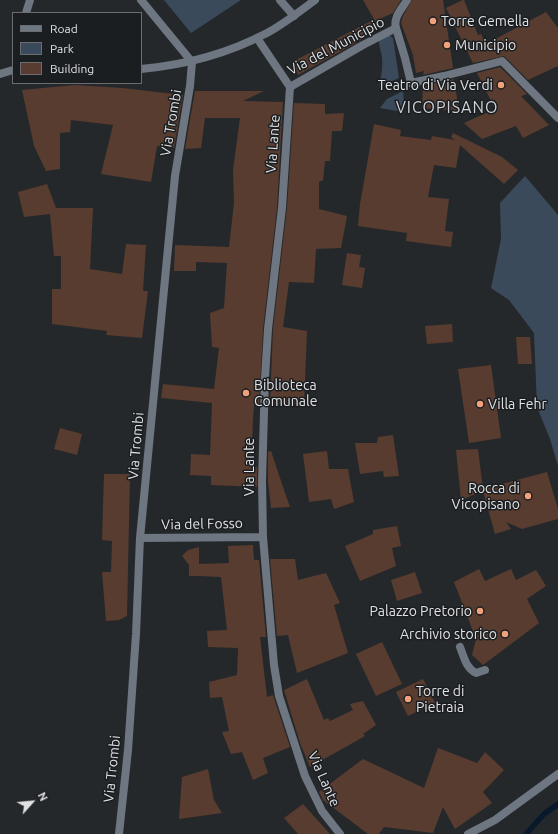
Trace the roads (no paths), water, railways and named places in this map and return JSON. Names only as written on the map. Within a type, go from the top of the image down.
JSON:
[{"type":"street","points":[[26,12],[30,0]]},
{"type":"street","points":[[141,0],[192,62]]},
{"type":"street","points":[[280,0],[294,16]]},
{"type":"street","points":[[142,70],[192,62],[239,46],[268,33],[315,0]]},
{"type":"street","name":"Via del Municipio","points":[[257,38],[290,87],[396,28],[395,22],[407,0]]},
{"type":"street","points":[[396,28],[408,69],[410,83],[502,61],[558,118]]},
{"type":"street","name":"Via Trombi","points":[[119,834],[128,750],[135,649],[140,538],[175,176],[190,86],[192,62]]},
{"type":"street","points":[[0,74],[12,70]]},
{"type":"street","name":"Via Lante","points":[[290,87],[282,201],[268,329],[265,378],[262,481],[263,537],[274,665],[279,696],[305,776],[322,811],[340,834]]},
{"type":"street","name":"Via del Fosso","points":[[140,538],[263,537]]},
{"type":"street","points":[[460,647],[469,667],[476,672],[485,670]]},
{"type":"street","points":[[468,834],[495,820],[558,774]]},
{"type":"waterway","points":[[526,834],[544,814],[558,804]]},
{"type":"place","name":"Torre Gemella","points":[[433,21]]},
{"type":"place","name":"Municipio","points":[[447,45]]},
{"type":"place","name":"Teatro di Via Verdi","points":[[501,85]]},
{"type":"place","name":"Biblioteca Comunale","points":[[246,393]]},
{"type":"place","name":"Villa Fehr","points":[[480,404]]},
{"type":"place","name":"Rocca di Vicopisano","points":[[528,496]]},
{"type":"place","name":"Palazzo Pretorio","points":[[480,611]]},
{"type":"place","name":"Archivio storico","points":[[505,634]]},
{"type":"place","name":"Torre di Pietraia","points":[[408,699]]},
{"type":"district","name":"VICOPISANO","points":[[447,108]]}]
